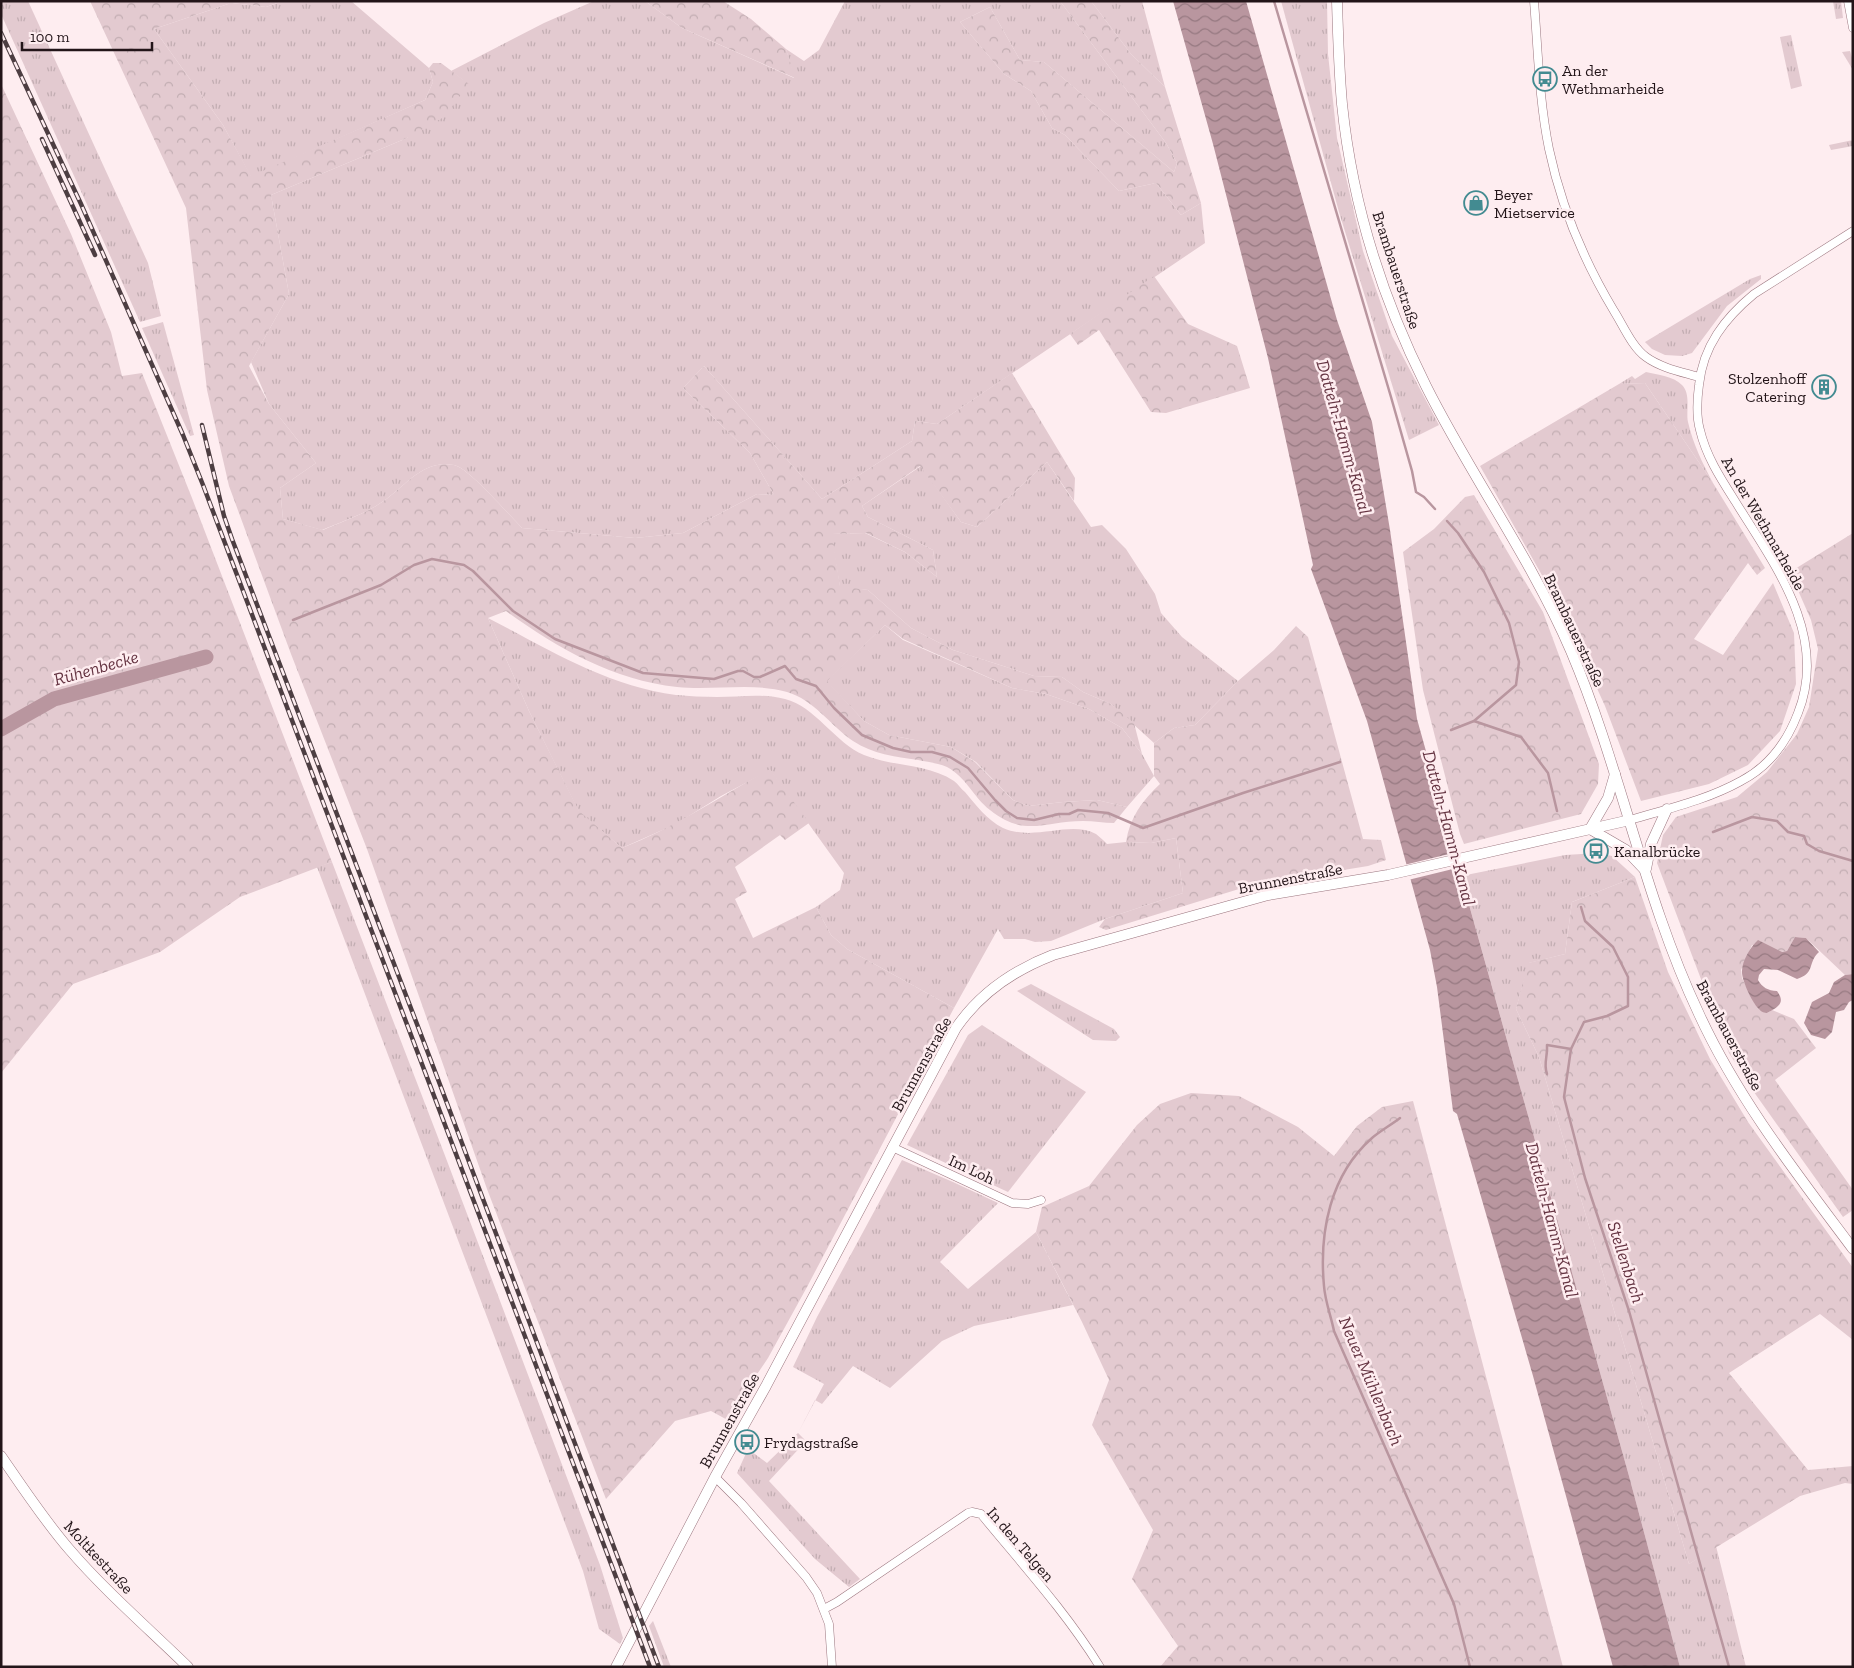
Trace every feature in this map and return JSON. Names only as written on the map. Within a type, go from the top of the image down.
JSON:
[{"type":"street","name":"Brambauerstraße","points":[[1337,1],[1342,105],[1356,189],[1366,232],[1389,303],[1401,333],[1454,439],[1553,613],[1589,696],[1681,972],[1698,1012],[1715,1046],[1747,1101],[1775,1143],[1853,1249]]},
{"type":"street","points":[[1534,1],[1542,106],[1549,150],[1570,221],[1587,261],[1598,285],[1642,354],[1657,363],[1700,377]]},
{"type":"street","points":[[1848,1],[1853,28]]},
{"type":"street","name":"An der Wethmarheide","points":[[1630,820],[1704,798],[1742,781],[1768,761],[1779,749],[1795,721],[1806,689],[1808,670],[1804,634],[1781,576],[1720,478],[1705,447],[1699,429],[1697,410],[1700,377],[1704,359],[1710,345],[1728,317],[1754,294],[1853,231]]},
{"type":"street","points":[[1615,772],[1608,798],[1590,829],[1626,850],[1646,870]]},
{"type":"street","points":[[1646,870],[1651,844],[1667,809]]},
{"type":"street","name":"Brunnenstraße","points":[[616,1667],[715,1477],[766,1386],[892,1147],[962,1019],[980,999],[1023,968],[1053,954],[1073,948],[1268,895],[1388,875],[1630,820]]},
{"type":"street","name":"Im Loh","points":[[892,1147],[1012,1203],[1028,1204],[1041,1200]]},
{"type":"street","name":"Moltkestraße","points":[[1,1456],[41,1514],[68,1548],[94,1576],[188,1667]]},
{"type":"street","points":[[715,1477],[741,1503],[806,1577],[824,1609],[828,1624],[832,1667]]},
{"type":"street","name":"In den Telgen","points":[[824,1609],[845,1597],[968,1513],[977,1512],[981,1514],[1056,1605],[1087,1645],[1100,1667]]},
{"type":"green space","points":[[1,1],[28,1],[148,263],[161,316],[140,322],[1,14]]},
{"type":"green space","points":[[90,1],[283,1],[266,7],[231,3],[154,29],[223,125],[251,176],[425,100],[433,82],[429,68],[433,63],[441,63],[469,84],[444,117],[407,138],[271,195],[289,294],[249,366],[269,404],[316,463],[280,488],[283,519],[323,530],[353,518],[382,502],[423,470],[443,464],[454,465],[469,474],[522,528],[635,538],[683,533],[757,494],[774,495],[750,453],[683,388],[704,366],[822,499],[912,441],[915,421],[937,424],[1012,373],[1075,478],[1074,501],[1047,462],[977,527],[961,522],[920,466],[862,506],[868,517],[933,550],[937,577],[905,552],[866,533],[832,534],[840,586],[868,590],[911,628],[953,650],[1034,676],[1062,677],[1083,692],[1111,704],[1134,723],[1142,754],[1122,728],[1089,709],[1046,694],[1012,688],[903,639],[885,625],[827,681],[864,721],[889,735],[951,747],[975,762],[1013,800],[1028,806],[1097,800],[1127,807],[1114,823],[1083,821],[1035,826],[1014,824],[1002,819],[984,805],[954,771],[940,764],[901,758],[868,749],[845,735],[814,707],[787,692],[746,687],[690,688],[653,683],[608,670],[587,660],[545,638],[506,611],[488,618],[529,711],[579,811],[622,848],[679,821],[770,769],[809,823],[785,840],[780,835],[735,867],[747,892],[735,899],[753,938],[816,907],[831,935],[847,949],[954,1008],[807,1287],[768,1358],[741,1398],[733,1423],[711,1411],[675,1421],[606,1499],[487,1189],[367,849],[291,654],[229,486],[207,390],[186,208]]},
{"type":"green space","points":[[283,1],[351,1],[429,68],[433,82],[425,100],[251,177],[223,125],[154,29],[231,3],[266,7]]},
{"type":"green space","points":[[594,1],[645,1],[682,28],[794,78],[786,49],[804,61],[819,50],[845,1],[1060,1],[1166,143],[1177,163],[1174,172],[1044,62],[1020,60],[990,7],[960,22],[1004,74],[1031,91],[1052,128],[1065,135],[1119,191],[1156,183],[1181,215],[1201,203],[1205,243],[937,424],[915,421],[912,441],[822,499],[704,366],[683,388],[750,453],[774,495],[757,494],[683,533],[635,538],[522,528],[469,474],[454,465],[443,464],[423,470],[382,502],[368,510],[322,530],[283,519],[280,488],[316,463],[269,404],[251,362],[289,294],[271,195],[407,138],[463,80],[451,71],[544,23]]},
{"type":"green space","points":[[645,1],[723,1],[751,19],[786,49],[795,78],[682,28]]},
{"type":"green space","points":[[1060,1],[1091,1],[1131,54],[1165,87],[1201,203],[1181,215],[1156,183],[1119,191],[1065,135],[1052,128],[1031,91],[1004,74],[960,22],[990,7],[1020,60],[1044,62],[1174,172],[1177,163],[1166,143]]},
{"type":"green space","points":[[1091,1],[1142,1],[1165,87],[1131,54]]},
{"type":"green space","points":[[1281,1],[1327,1],[1328,54],[1337,138],[1363,251],[1392,336],[1439,425],[1409,440],[1339,212]]},
{"type":"green space","points":[[1833,1],[1841,1],[1843,18],[1836,19]]},
{"type":"green space","points":[[1791,35],[1802,86],[1791,89],[1780,37]]},
{"type":"green space","points":[[1850,51],[1853,61],[1853,70],[1842,52]]},
{"type":"green space","points":[[1,84],[71,234],[111,332],[122,376],[142,373],[332,862],[240,897],[160,952],[73,984],[1,1073]]},
{"type":"green space","points":[[1853,140],[1853,146],[1831,150],[1829,145]]},
{"type":"green space","points":[[1761,275],[1761,279],[1727,306],[1692,353],[1682,356],[1665,355],[1652,349],[1645,342],[1750,279]]},
{"type":"green space","points":[[1154,276],[1188,324],[1237,346],[1250,388],[1166,413],[1151,412],[1099,330],[1078,345],[1070,334]]},
{"type":"green space","points":[[163,322],[194,435],[190,436],[142,328]]},
{"type":"green space","points":[[1646,372],[1665,376],[1678,382],[1685,389],[1690,430],[1713,483],[1645,383],[1619,384],[1632,376],[1635,379]]},
{"type":"green space","points":[[1645,383],[1713,483],[1765,568],[1757,575],[1748,563],[1694,639],[1723,655],[1773,583],[1794,633],[1796,684],[1780,731],[1748,765],[1709,784],[1641,801],[1605,706],[1560,607],[1480,466],[1619,384]]},
{"type":"green space","points":[[1047,462],[1091,527],[1102,525],[1126,549],[1155,594],[1161,613],[1182,637],[1238,681],[1195,725],[1174,728],[1154,743],[1111,704],[1083,692],[1062,677],[1034,676],[953,650],[911,628],[868,590],[840,587],[831,534],[865,533],[905,552],[937,577],[933,550],[868,517],[862,506],[921,466],[961,522],[977,527]]},
{"type":"green space","points":[[1474,495],[1543,612],[1599,764],[1598,784],[1581,814],[1464,844],[1423,690],[1403,552],[1434,529],[1465,497]]},
{"type":"green space","points":[[1853,533],[1853,974],[1845,975],[1806,938],[1795,937],[1787,951],[1781,952],[1752,945],[1741,970],[1742,978],[1755,1004],[1767,1013],[1772,1010],[1794,1019],[1816,1048],[1775,1080],[1853,1190],[1853,1210],[1843,1217],[1756,1095],[1729,1053],[1657,863],[1663,835],[1676,817],[1737,797],[1767,772],[1797,734],[1809,707],[1818,649],[1811,620],[1790,572]]},
{"type":"green space","points":[[488,618],[579,665],[626,684],[676,695],[701,697],[768,696],[796,703],[816,717],[844,742],[864,755],[944,775],[954,781],[987,817],[997,825],[1015,832],[1086,830],[1096,834],[1107,844],[1126,842],[1151,843],[1176,838],[1183,893],[1105,919],[1051,941],[1035,942],[1025,939],[1004,939],[998,929],[954,1008],[847,949],[831,935],[816,907],[840,890],[844,873],[770,770],[721,796],[676,824],[622,848],[579,812],[529,711]]},
{"type":"green space","points":[[885,625],[903,640],[1012,688],[1046,694],[1089,709],[1122,728],[1142,754],[1154,776],[1127,807],[1097,800],[1028,806],[1013,800],[976,762],[951,747],[889,735],[864,721],[826,681]]},
{"type":"green space","points":[[1296,626],[1308,637],[1363,839],[1381,840],[1386,860],[1368,866],[1252,885],[1106,930],[1099,927],[1105,919],[1183,893],[1176,838],[1151,843],[1126,842],[1130,825],[1138,810],[1160,784],[1154,776],[1154,743],[1174,728],[1195,725],[1238,681],[1274,650]]},
{"type":"green space","points":[[1598,853],[1612,856],[1635,877],[1572,902],[1565,954],[1529,963],[1516,1009],[1539,1057],[1689,1564],[1716,1546],[1746,1667],[1680,1667],[1629,1476],[1461,876],[1565,855]]},
{"type":"green space","points":[[332,862],[600,1565],[623,1638],[620,1644],[599,1629],[583,1571],[317,867]]},
{"type":"green space","points":[[1635,877],[1668,972],[1710,1059],[1748,1122],[1853,1268],[1853,1340],[1820,1314],[1729,1373],[1808,1470],[1853,1466],[1853,1484],[1845,1483],[1800,1496],[1689,1564],[1539,1057],[1516,1009],[1528,963],[1565,954],[1572,902]]},
{"type":"green space","points":[[1031,984],[1114,1029],[1120,1037],[1116,1041],[1093,1040],[1017,991]]},
{"type":"green space","points":[[982,1025],[1086,1092],[1008,1192],[907,1145],[968,1035]]},
{"type":"green space","points":[[1191,1093],[1239,1096],[1298,1127],[1334,1156],[1357,1126],[1382,1107],[1413,1101],[1563,1667],[1160,1667],[1178,1646],[1132,1579],[1153,1530],[1092,1425],[1109,1380],[1036,1232],[1042,1207],[1089,1186],[1137,1125],[1160,1104]]},
{"type":"green space","points":[[902,1160],[998,1203],[940,1262],[968,1289],[1036,1232],[1073,1305],[974,1326],[942,1341],[890,1388],[853,1366],[822,1404],[815,1400],[824,1384],[793,1367],[817,1317]]},
{"type":"green space","points":[[798,1433],[806,1441],[769,1481],[860,1579],[849,1587],[815,1559],[737,1473],[748,1449],[767,1463]]},
{"type":"green space","points":[[653,1621],[671,1667],[664,1667],[649,1626]]},
{"type":"water","name":"Datteln-Hamm-Kanal","points":[[1173,1],[1246,1],[1337,320],[1372,422],[1390,530],[1417,719],[1629,1476],[1680,1667],[1613,1667],[1533,1376],[1457,1114],[1453,1111],[1437,987],[1430,950],[1367,721],[1311,569],[1313,565],[1268,358],[1213,144]]},
{"type":"water","points":[[1795,937],[1806,938],[1819,952],[1815,956],[1807,974],[1797,979],[1778,970],[1764,969],[1759,975],[1758,980],[1766,988],[1777,991],[1781,1002],[1767,1013],[1762,1012],[1751,998],[1743,980],[1742,967],[1745,958],[1758,940],[1782,952],[1787,951]]},
{"type":"water","points":[[1853,974],[1853,1000],[1849,1002],[1844,1010],[1836,1012],[1832,1032],[1825,1039],[1811,1035],[1804,1023],[1812,1002],[1829,993],[1834,982],[1845,975]]},
{"type":"pier","points":[[1457,852],[1461,867],[1408,880],[1404,865]]},
{"type":"waterway","points":[[1274,1],[1391,397],[1416,492],[1424,497],[1435,509]]},
{"type":"waterway","points":[[1447,521],[1458,533],[1484,572],[1509,623],[1519,662],[1516,685],[1474,721],[1451,730]]},
{"type":"waterway","points":[[293,620],[381,585],[414,565],[432,559],[464,565],[473,571],[513,611],[555,639],[643,673],[714,679],[743,671],[754,677],[760,677],[785,666],[796,679],[816,686],[834,708],[862,735],[893,748],[911,752],[932,752],[950,757],[968,768],[995,800],[1006,811],[1017,818],[1034,820],[1059,814],[1069,814],[1078,810],[1108,813],[1143,828],[1340,762]]},
{"type":"waterway","name":"Rühenbecke","points":[[1,729],[54,699],[206,657]]},
{"type":"waterway","name":"Stellenbach","points":[[1474,721],[1521,737],[1548,773],[1557,811]]},
{"type":"waterway","points":[[1713,832],[1752,817],[1777,821],[1788,832],[1804,836],[1807,844],[1819,851],[1853,861]]},
{"type":"waterway","name":"Stellenbach","points":[[1581,907],[1585,921],[1613,947],[1628,977],[1628,1006],[1607,1016],[1584,1022],[1571,1049],[1564,1097],[1585,1178],[1629,1311],[1729,1667]]},
{"type":"waterway","points":[[1547,1074],[1545,1067],[1547,1045],[1571,1049]]},
{"type":"waterway","name":"Neuer Mühlenbach","points":[[1400,1118],[1375,1135],[1358,1153],[1346,1169],[1337,1187],[1330,1206],[1323,1245],[1325,1292],[1334,1331],[1454,1604],[1470,1667]]},
{"type":"railway","points":[[1,33],[81,204],[183,435],[203,485],[650,1667]]},
{"type":"railway","points":[[42,139],[95,255]]},
{"type":"railway","points":[[202,425],[224,516],[232,539],[659,1667]]},
{"type":"place","name":"An der Wethmarheide","points":[[1545,79]]},
{"type":"place","name":"Beyer Mietservice","points":[[1476,203]]},
{"type":"place","name":"Stolzenhoff Catering","points":[[1824,387]]},
{"type":"place","name":"Kanalbrücke","points":[[1596,851]]},
{"type":"place","name":"Frydagstraße","points":[[747,1442]]}]
